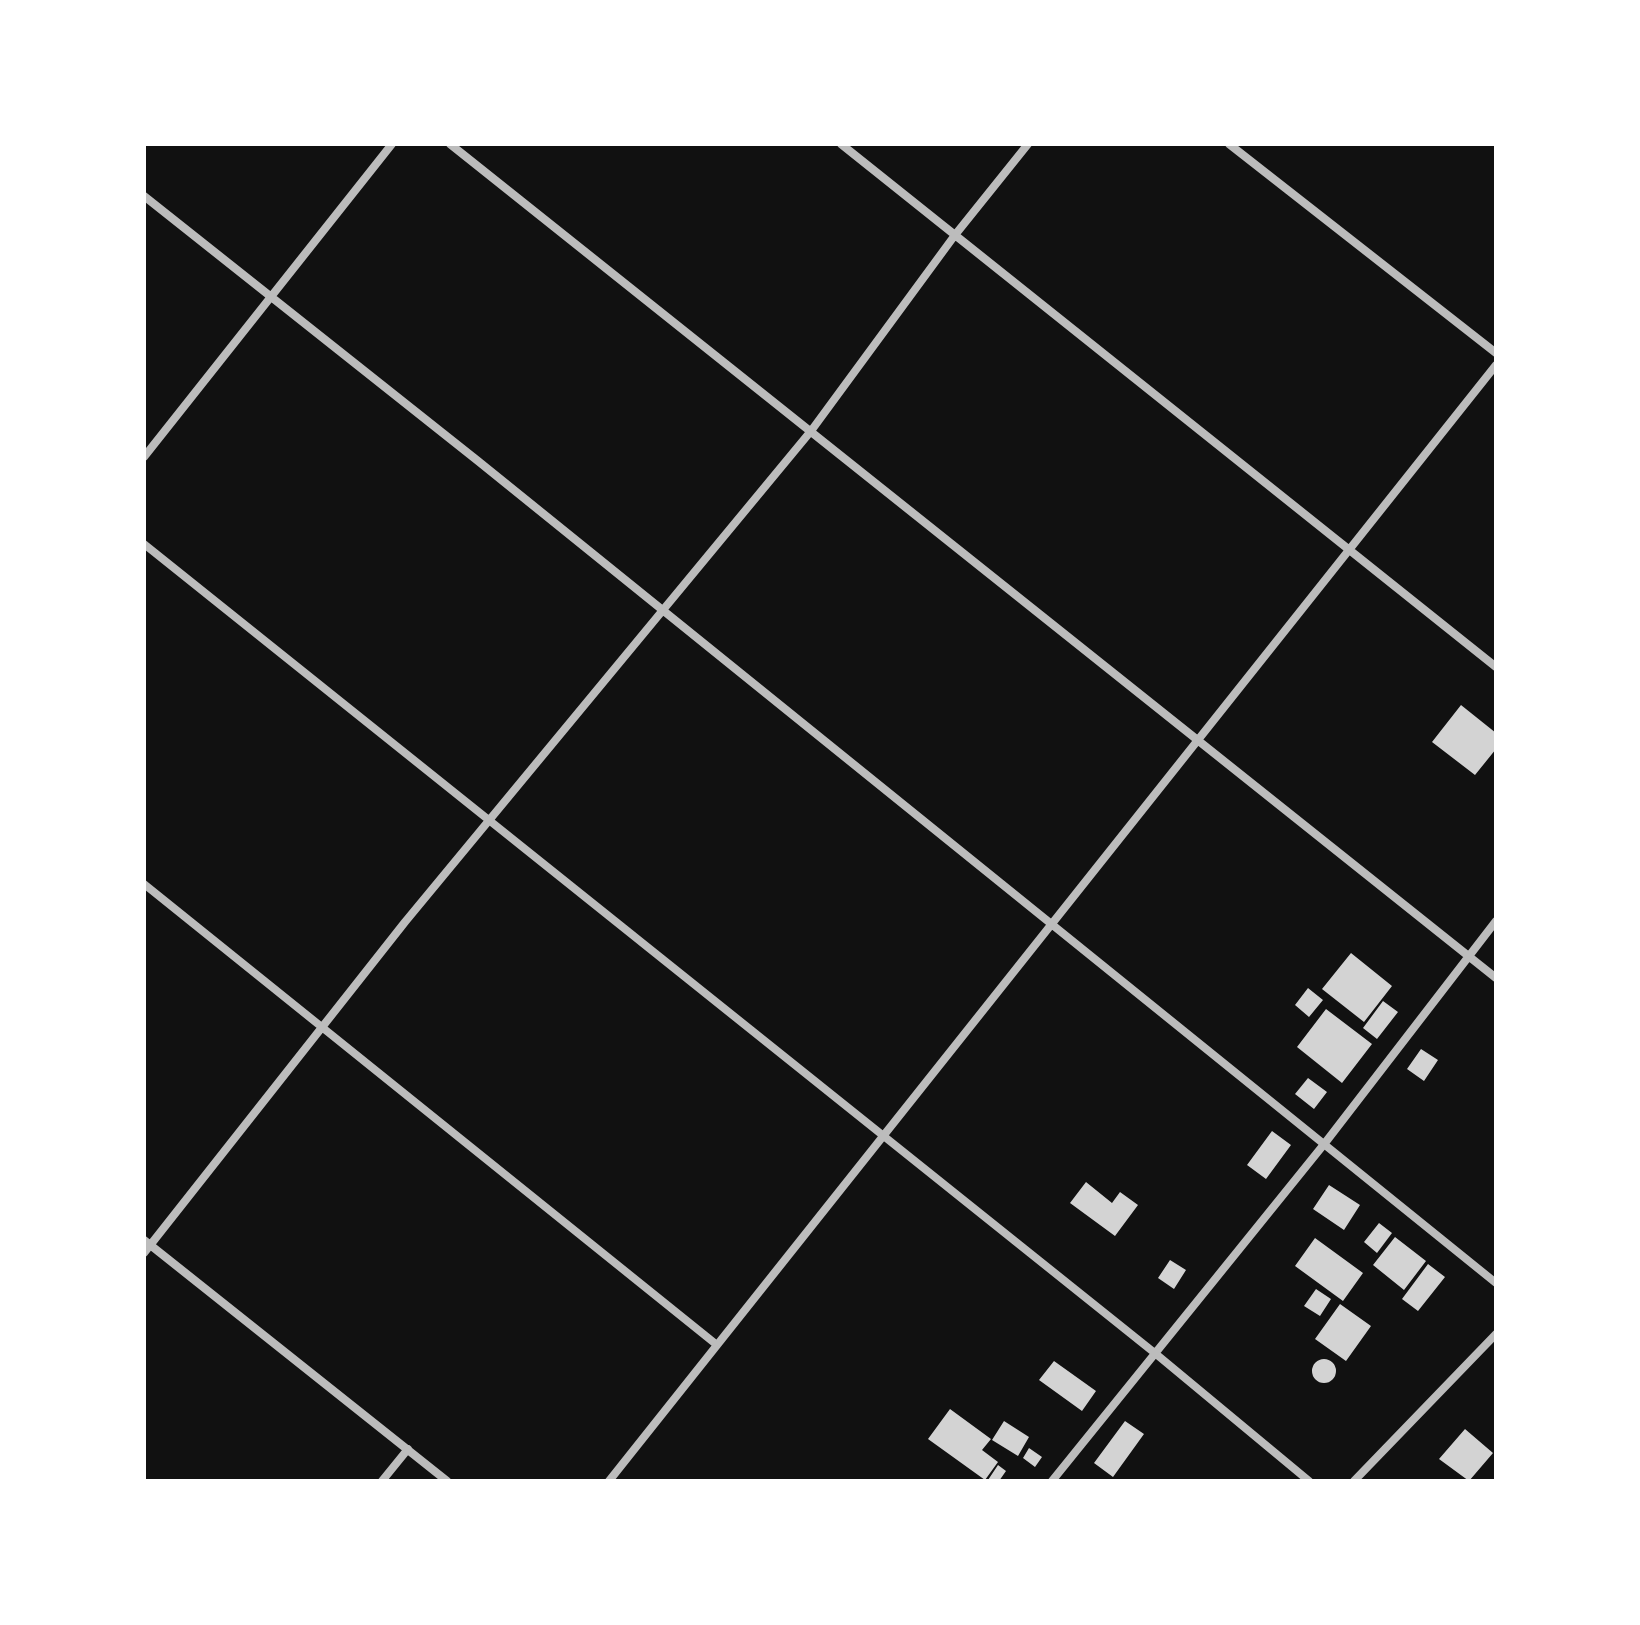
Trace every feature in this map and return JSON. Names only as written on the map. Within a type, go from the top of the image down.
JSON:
[{"type":"street","points":[[144,457],[392,144]]},
{"type":"street","points":[[450,144],[1496,978]]},
{"type":"street","points":[[841,144],[1496,667]]},
{"type":"street","points":[[144,1253],[147,1242],[405,922],[811,431],[955,235],[1028,144]]},
{"type":"street","points":[[1229,144],[1496,353]]},
{"type":"street","points":[[144,196],[478,461],[1496,1283]]},
{"type":"street","points":[[609,1481],[1496,365]]},
{"type":"street","points":[[144,544],[1156,1354],[1309,1481]]},
{"type":"street","points":[[144,884],[717,1345]]},
{"type":"street","points":[[1052,1481],[1325,1143],[1496,921]]},
{"type":"street","points":[[147,1242],[447,1481]]},
{"type":"street","points":[[1354,1481],[1496,1334]]},
{"type":"street","points":[[382,1481],[408,1449]]},
{"type":"building","points":[[1461,705],[1496,733],[1496,749],[1475,775],[1432,742]]},
{"type":"building","points":[[1351,953],[1392,986],[1364,1022],[1322,989]]},
{"type":"building","points":[[1308,988],[1323,1000],[1309,1017],[1295,1005]]},
{"type":"building","points":[[1383,1001],[1398,1012],[1377,1039],[1363,1028]]},
{"type":"building","points":[[1326,1009],[1372,1044],[1342,1083],[1297,1047]]},
{"type":"building","points":[[1421,1049],[1438,1060],[1424,1081],[1407,1069]]},
{"type":"building","points":[[1308,1078],[1327,1092],[1314,1109],[1295,1094]]},
{"type":"building","points":[[1272,1131],[1291,1145],[1266,1179],[1247,1165]]},
{"type":"building","points":[[1086,1182],[1112,1203],[1120,1192],[1138,1205],[1115,1236],[1070,1203]]},
{"type":"building","points":[[1329,1185],[1360,1205],[1344,1230],[1313,1209]]},
{"type":"building","points":[[1379,1223],[1392,1233],[1377,1253],[1364,1242]]},
{"type":"building","points":[[1395,1237],[1426,1261],[1404,1290],[1373,1265]]},
{"type":"building","points":[[1315,1238],[1363,1273],[1343,1301],[1295,1266]]},
{"type":"building","points":[[1170,1260],[1186,1270],[1174,1289],[1158,1278]]},
{"type":"building","points":[[1428,1264],[1445,1277],[1418,1311],[1402,1299]]},
{"type":"building","points":[[1316,1289],[1331,1299],[1320,1316],[1304,1306]]},
{"type":"building","points":[[1340,1304],[1371,1326],[1346,1361],[1315,1339]]},
{"type":"building","points":[[1324,1359],[1332,1363],[1336,1371],[1332,1379],[1324,1383],[1316,1379],[1312,1371],[1316,1363]]},
{"type":"building","points":[[1054,1361],[1096,1391],[1082,1411],[1039,1380]]},
{"type":"building","points":[[950,1409],[991,1439],[982,1450],[998,1462],[985,1480],[928,1439]]},
{"type":"building","points":[[1004,1421],[1029,1437],[1018,1456],[992,1440]]},
{"type":"building","points":[[1125,1421],[1144,1434],[1113,1477],[1094,1463]]},
{"type":"building","points":[[1465,1429],[1493,1453],[1469,1481],[1439,1459]]},
{"type":"building","points":[[1029,1448],[1042,1457],[1035,1467],[1023,1458]]},
{"type":"building","points":[[998,1465],[1006,1471],[999,1481],[988,1480]]}]
